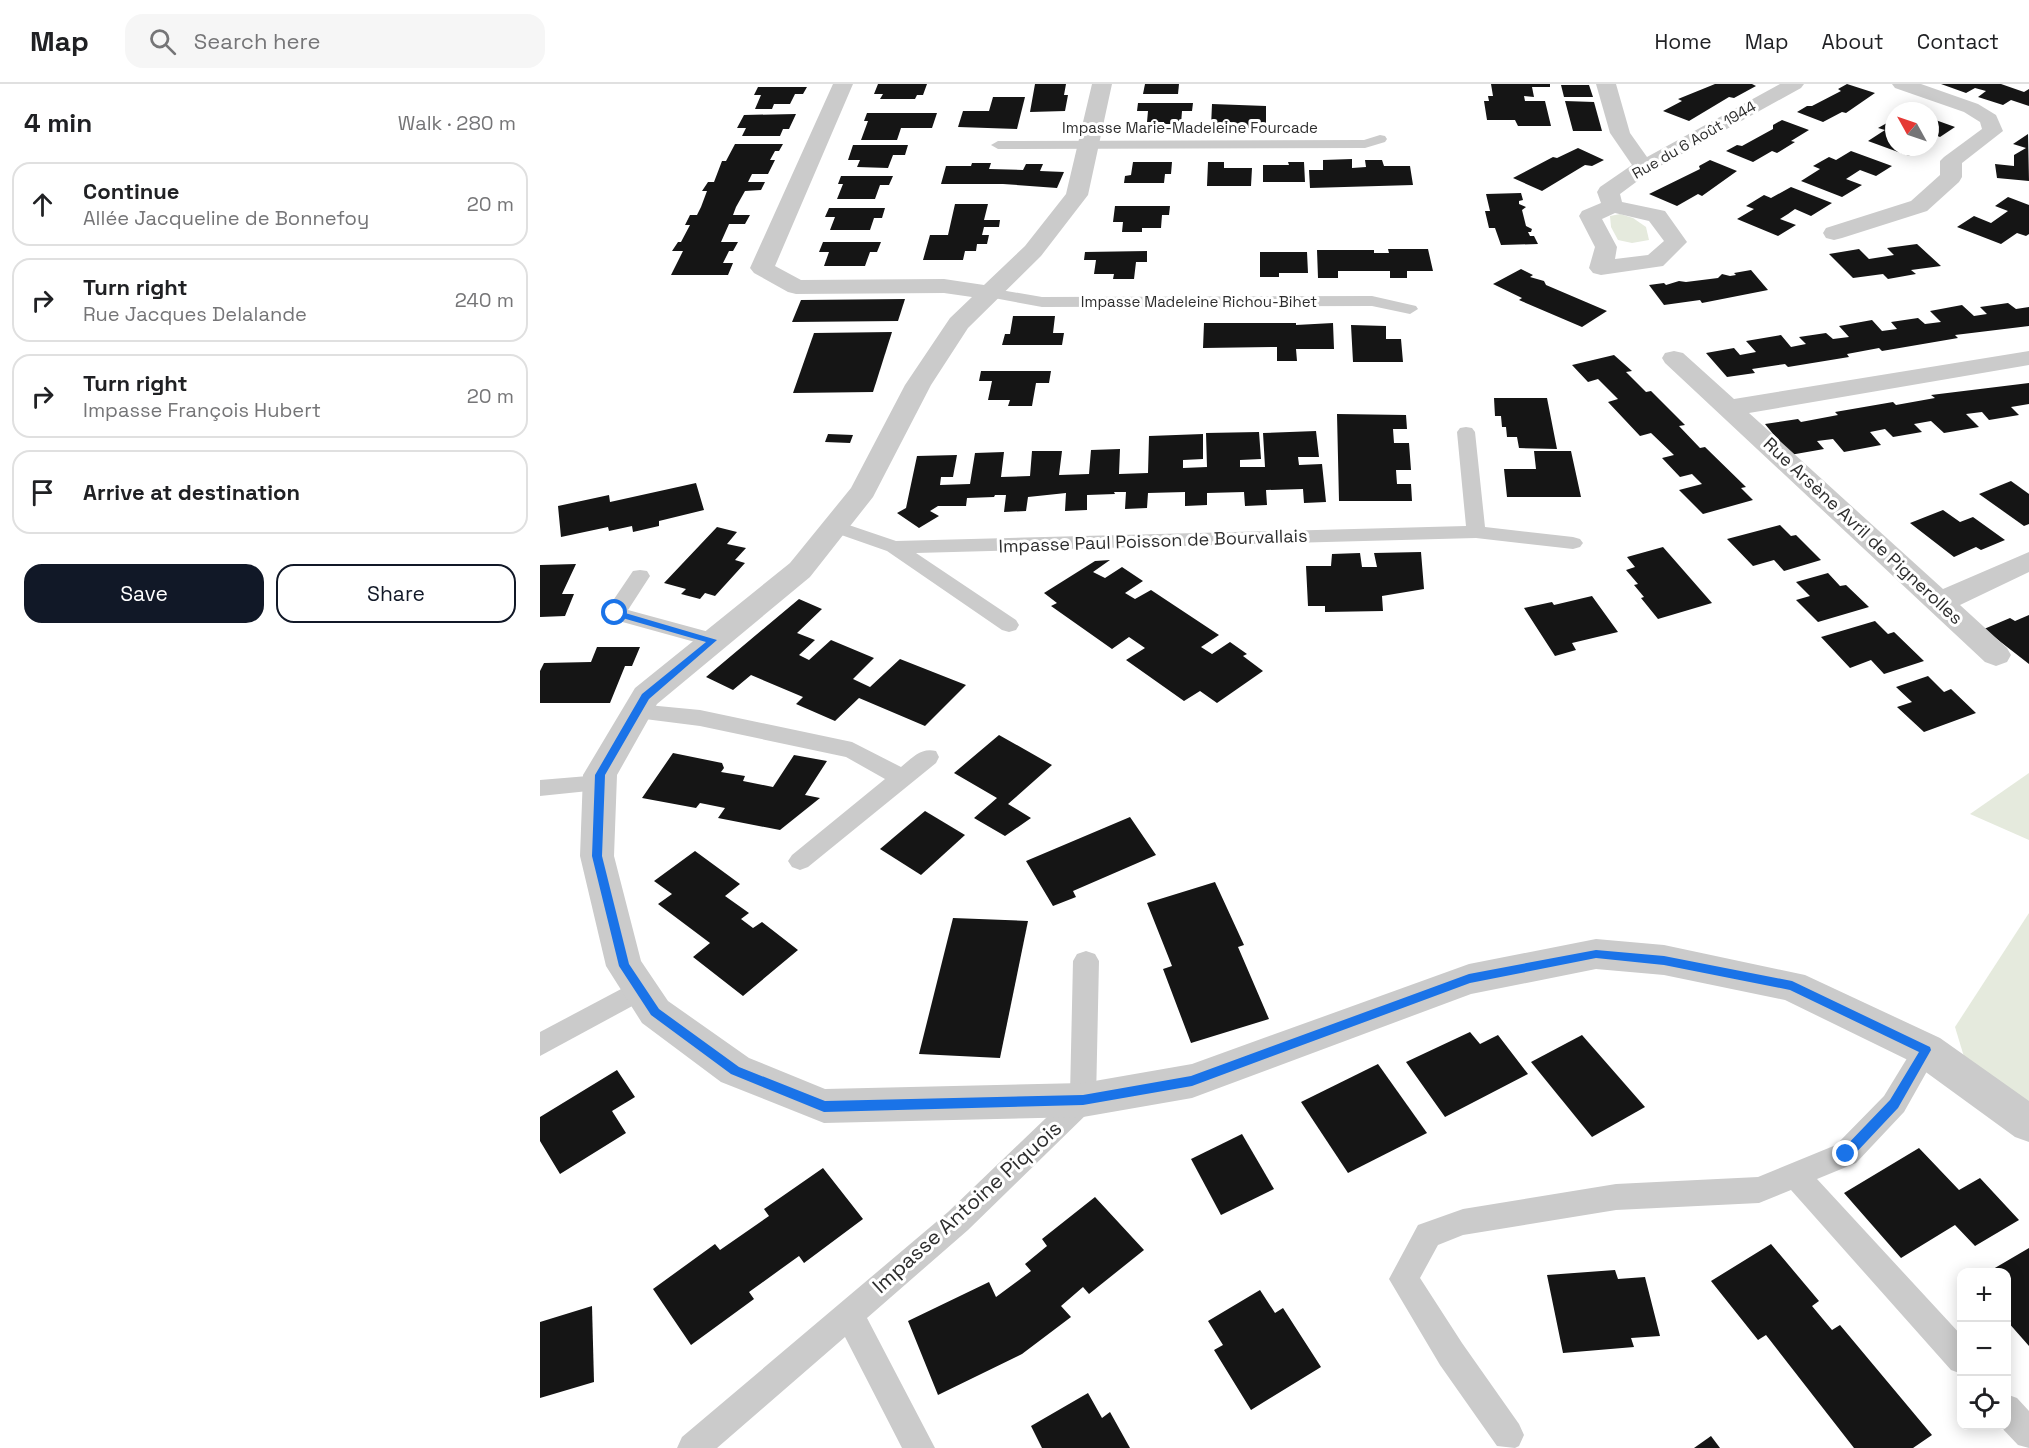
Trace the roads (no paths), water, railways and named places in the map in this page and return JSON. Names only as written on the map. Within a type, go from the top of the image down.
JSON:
[{"type":"street","points":[[843,84],[762,268],[796,286],[944,286],[989,293]]},
{"type":"street","points":[[1102,84],[1077,195],[1033,251],[959,323],[918,385],[863,491],[800,570],[646,696],[600,775],[597,856],[624,966],[655,1012],[735,1070],[824,1107],[1083,1100],[1192,1081],[1469,979],[1596,954],[1664,960],[1792,986],[1926,1050],[2029,1124]]},
{"type":"street","points":[[1606,84],[1620,133],[1644,166]]},
{"type":"street","name":"Rue du 6 Août 1944","points":[[1613,206],[1608,192],[1644,166],[1794,84]]},
{"type":"street","points":[[1834,233],[1919,206],[1951,177],[1951,161],[1993,131],[1989,119],[1971,108],[1902,84]]},
{"type":"street","name":"Rue Arsène Avril de Pignerolles","points":[[1674,358],[1996,655]]},
{"type":"street","points":[[1730,408],[2029,358]]},
{"type":"street","points":[[1940,602],[2029,561]]},
{"type":"lane","name":"Impasse Marie-Madeleine Fourcade","points":[[998,145],[1365,144],[1380,139]]},
{"type":"lane","name":"Impasse Madeleine Richou-Bihet","points":[[989,293],[1042,302],[1372,301],[1410,309]]},
{"type":"lane","points":[[1466,432],[1476,532]]},
{"type":"lane","name":"Impasse Paul Poisson de Bourvallais","points":[[834,526],[894,547],[1476,532],[1573,543]]},
{"type":"lane","points":[[894,547],[1009,625]]},
{"type":"lane","points":[[640,576],[615,613],[713,640]]},
{"type":"lane","points":[[637,712],[700,718],[852,750],[902,778]]},
{"type":"lane","points":[[800,861],[928,757]]},
{"type":"lane","points":[[540,788],[600,783]]},
{"type":"lane","points":[[1083,1100],[1086,961]]},
{"type":"lane","points":[[540,1045],[640,990]]},
{"type":"lane","points":[[1508,1435],[1451,1354],[1404,1279],[1428,1235],[1463,1222],[1616,1197],[1759,1190],[1846,1154],[1894,1104],[1926,1050]]},
{"type":"lane","name":"Impasse Antoine Piquois","points":[[693,1448],[958,1221],[1083,1100]]},
{"type":"lane","points":[[1795,1175],[1957,1353]]},
{"type":"lane","points":[[849,1313],[920,1448]]},
{"type":"lane","points":[[2011,1414],[2029,1434]]}]
